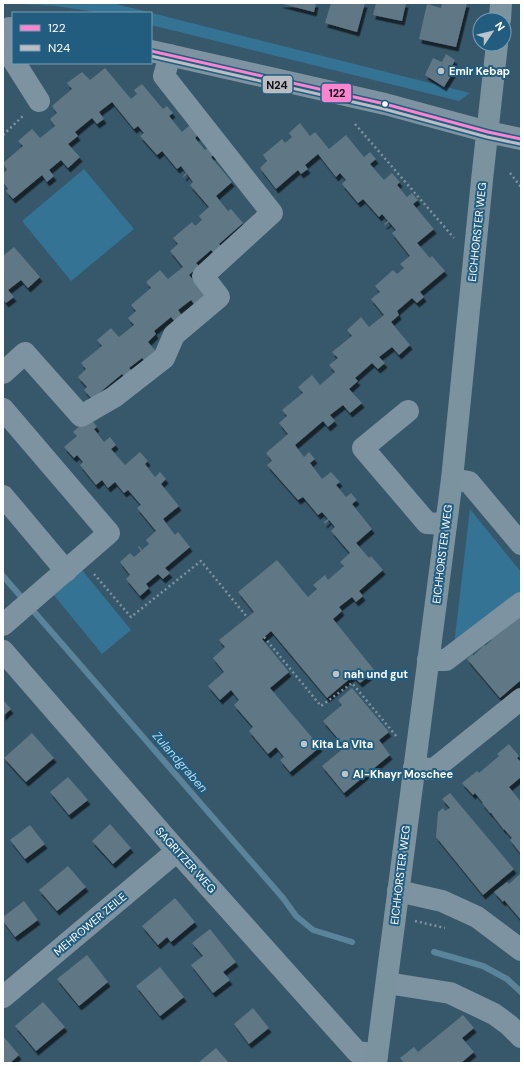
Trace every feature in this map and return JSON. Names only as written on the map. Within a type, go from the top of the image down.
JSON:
[{"type":"main road","name":"EICHHORSTER WEG","points":[[377,1059],[452,479],[496,52]]},
{"type":"street","points":[[8,28],[8,51],[12,58]]},
{"type":"street","points":[[3,373],[25,353],[81,416],[114,397],[164,358],[174,335],[219,297],[203,276],[272,213],[164,76],[160,53],[385,104],[488,132],[521,139]]},
{"type":"street","points":[[16,64],[39,101]]},
{"type":"street","points":[[3,409],[109,533],[6,622]]},
{"type":"street","points":[[408,410],[363,448],[427,524],[446,524]]},
{"type":"street","points":[[452,479],[469,482],[521,544]]},
{"type":"street","points":[[3,496],[73,564]]},
{"type":"street","points":[[428,660],[446,660],[521,603]]},
{"type":"street","name":"SAGRITZER WEG","points":[[3,651],[177,851],[358,1052],[377,1059]]},
{"type":"street","points":[[414,768],[434,769],[521,700]]},
{"type":"street","name":"MEHROWER ZEILE","points":[[3,998],[177,851]]},
{"type":"street","points":[[398,891],[442,902],[477,917],[521,950]]},
{"type":"street","points":[[387,983],[450,993],[494,1014],[521,1037]]},
{"type":"path","points":[[3,135],[39,101]]},
{"type":"path","points":[[355,124],[457,242]]},
{"type":"path","points":[[510,174],[521,187]]},
{"type":"path","points":[[73,564],[131,616],[200,561],[247,617]]},
{"type":"path","points":[[264,637],[322,706],[352,683],[397,737]]},
{"type":"path","points":[[413,920],[446,928]]},
{"type":"shaded area","points":[[3,3],[112,3],[148,12],[95,12],[56,6]]},
{"type":"shaded area","points":[[152,13],[470,93],[459,101],[152,25]]},
{"type":"shaded area","points":[[84,169],[134,229],[71,281],[22,221]]},
{"type":"shaded area","points":[[470,509],[521,572],[521,593],[454,645]]},
{"type":"shaded area","points":[[82,570],[131,630],[102,654],[53,594]]},
{"type":"building","points":[[279,3],[316,3],[314,12]]},
{"type":"building","points":[[331,3],[365,3],[357,32],[325,23]]},
{"type":"building","points":[[376,3],[406,3],[402,21],[373,15]]},
{"type":"building","points":[[442,3],[467,3],[456,47],[419,39],[427,4],[441,8]]},
{"type":"building","points":[[446,54],[455,60],[451,68],[454,71],[444,87],[425,75],[433,58],[442,62]]},
{"type":"building","points":[[105,68],[131,99],[137,94],[134,90],[142,84],[163,109],[167,106],[173,113],[169,116],[182,132],[190,125],[198,135],[195,138],[205,150],[209,147],[215,154],[211,157],[232,182],[216,196],[228,211],[231,209],[243,223],[219,244],[223,249],[216,255],[211,250],[196,263],[199,266],[189,275],[209,298],[197,308],[191,300],[178,310],[183,317],[176,323],[171,317],[154,331],[156,334],[148,342],[160,356],[149,365],[142,358],[129,368],[135,374],[127,380],[122,374],[92,399],[84,390],[87,387],[78,377],[86,369],[81,363],[102,346],[97,340],[111,328],[119,337],[134,325],[128,318],[136,311],[131,305],[151,288],[146,282],[160,270],[168,279],[183,267],[170,251],[178,244],[173,238],[192,222],[195,226],[202,220],[199,216],[209,207],[190,185],[193,182],[187,174],[184,177],[183,176],[186,173],[181,166],[177,169],[162,151],[157,155],[140,136],[144,133],[138,126],[134,129],[112,102],[99,112],[104,119],[97,124],[92,118],[75,132],[78,136],[68,144],[80,157],[68,168],[61,160],[49,170],[54,176],[47,182],[42,175],[13,199],[6,191],[8,189],[3,182],[3,174],[7,170],[3,163],[23,146],[18,141],[32,129],[40,138],[55,126],[50,119],[57,113],[52,106],[72,89],[67,83],[82,72],[90,80]]},
{"type":"building","points":[[300,123],[310,136],[315,132],[329,149],[346,135],[364,157],[370,152],[376,159],[370,164],[384,180],[392,173],[400,182],[397,185],[407,197],[412,193],[418,200],[413,204],[434,229],[417,243],[430,258],[432,256],[445,271],[420,292],[424,297],[417,303],[412,298],[397,311],[399,315],[391,322],[410,345],[399,355],[392,347],[379,357],[385,363],[378,369],[372,363],[355,378],[358,381],[349,389],[362,403],[350,413],[343,405],[330,415],[335,421],[328,427],[323,421],[295,445],[304,457],[309,452],[315,459],[310,463],[322,479],[331,472],[340,482],[336,485],[346,497],[351,493],[357,500],[352,504],[372,529],[356,543],[369,558],[371,556],[383,570],[359,591],[363,596],[356,602],[352,597],[339,607],[342,611],[333,619],[375,671],[360,683],[353,676],[327,698],[271,631],[262,639],[289,672],[270,688],[320,747],[290,772],[280,760],[284,757],[276,747],[268,754],[249,731],[253,727],[234,705],[239,700],[231,690],[220,700],[208,686],[224,672],[213,658],[225,647],[219,640],[254,612],[238,592],[277,560],[308,597],[317,589],[313,585],[325,575],[328,580],[344,566],[340,562],[350,553],[331,531],[335,527],[329,520],[325,524],[324,522],[328,519],[322,512],[318,515],[303,497],[298,500],[267,465],[272,461],[266,453],[288,434],[279,423],[287,416],[282,410],[303,393],[298,387],[312,375],[320,385],[335,372],[329,365],[338,358],[332,352],[352,336],[347,330],[361,317],[369,327],[384,315],[371,299],[380,292],[375,286],[393,270],[397,274],[404,268],[400,264],[410,256],[392,233],[396,230],[389,222],[385,225],[384,224],[388,221],[382,214],[379,217],[363,199],[358,203],[342,184],[346,180],[340,173],[336,177],[318,154],[305,165],[308,169],[301,174],[298,170],[276,189],[260,168],[267,161],[263,155],[282,139],[285,143],[292,137],[289,133]]},
{"type":"building","points":[[14,247],[40,277],[28,288],[21,280],[8,290],[14,297],[6,303],[3,299],[3,256]]},
{"type":"building","points":[[90,417],[97,427],[94,429],[104,442],[110,437],[116,445],[111,449],[125,465],[140,452],[148,461],[145,464],[155,477],[160,472],[166,479],[161,484],[179,506],[163,519],[175,535],[178,532],[190,547],[165,568],[170,573],[163,579],[158,574],[146,584],[149,588],[140,596],[126,579],[130,575],[120,562],[130,553],[134,557],[141,551],[138,547],[139,546],[142,550],[149,544],[146,540],[156,531],[137,508],[141,505],[128,490],[124,493],[115,482],[108,488],[102,480],[96,485],[80,465],[83,462],[77,455],[74,458],[64,447],[77,436],[73,432]]},
{"type":"building","points":[[521,611],[521,680],[500,698],[467,659],[473,654],[473,656],[484,645],[485,646],[492,640],[491,639],[504,630],[502,627]]},
{"type":"building","points":[[352,688],[389,732],[379,740],[390,755],[344,793],[322,766],[345,747],[323,721],[342,705],[338,700]]},
{"type":"building","points":[[3,700],[11,709],[3,716]]},
{"type":"building","points":[[32,733],[54,758],[26,782],[4,758]]},
{"type":"building","points":[[509,744],[519,756],[517,758],[521,762],[521,777],[509,787],[521,802],[521,854],[510,840],[512,838],[475,793],[473,795],[462,783],[477,771],[479,773],[499,756],[497,754]]},
{"type":"building","points":[[68,777],[88,800],[69,815],[50,792]]},
{"type":"building","points":[[450,793],[514,869],[483,895],[436,837],[438,812],[443,808],[445,811],[450,808],[442,799]]},
{"type":"building","points":[[110,824],[131,848],[113,864],[92,841]]},
{"type":"building","points":[[30,825],[45,844],[25,859],[10,840]]},
{"type":"building","points":[[68,866],[86,887],[57,911],[39,890]]},
{"type":"building","points":[[521,873],[521,920],[504,900],[503,902],[494,892],[507,882],[509,884]]},
{"type":"building","points":[[175,898],[195,922],[171,942],[167,937],[158,945],[142,926]]},
{"type":"building","points":[[24,901],[38,920],[15,937],[3,921],[3,917]]},
{"type":"building","points":[[210,929],[236,962],[223,972],[230,980],[213,993],[191,965],[203,956],[192,943]]},
{"type":"building","points":[[87,955],[108,982],[79,1006],[57,979]]},
{"type":"building","points":[[160,967],[184,997],[160,1016],[136,986]]},
{"type":"building","points":[[43,1002],[65,1027],[36,1051],[15,1026]]},
{"type":"building","points":[[253,1008],[269,1028],[249,1044],[234,1024]]},
{"type":"building","points":[[463,1015],[474,1028],[462,1038],[474,1052],[461,1063],[404,1063],[400,1058],[414,1047],[418,1052]]},
{"type":"building","points":[[3,1036],[19,1055],[10,1063],[3,1063]]},
{"type":"building","points":[[216,1048],[229,1063],[198,1063]]},
{"type":"waterway","name":"Zulandgraben","points":[[3,576],[283,898],[296,916],[313,930],[352,942]]},
{"type":"waterway","name":"Zulandgraben","points":[[434,952],[483,966],[507,979],[521,992]]},
{"type":"transit line","name":"122","points":[[152,51],[385,104],[488,132],[521,139]]},
{"type":"transit line","name":"N24","points":[[152,56],[384,109],[487,137],[520,144]]},
{"type":"place","name":"Emir Kebap","points":[[441,71]]},
{"type":"place","name":"nah und gut","points":[[336,674]]},
{"type":"place","name":"Kita La Vita","points":[[304,744]]},
{"type":"place","name":"Al-Khayr Moschee","points":[[345,774]]}]
